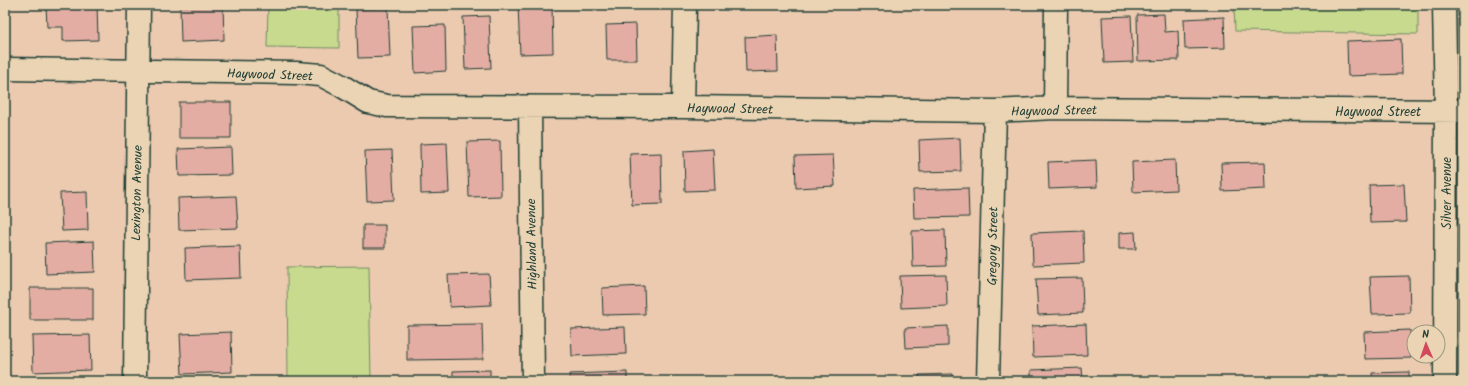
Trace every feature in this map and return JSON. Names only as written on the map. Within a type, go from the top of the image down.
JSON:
[{"type":"street","name":"Lexington Avenue","points":[[135,381],[139,5]]},
{"type":"street","points":[[683,107],[686,5]]},
{"type":"street","points":[[1055,108],[1056,5]]},
{"type":"street","name":"Silver Avenue","points":[[1444,5],[1455,111],[1445,381]]},
{"type":"street","name":"Haywood Street","points":[[5,69],[296,73],[321,76],[342,86],[368,102],[387,106],[683,107],[995,111],[1055,108],[1455,111]]},
{"type":"street","name":"Highland Avenue","points":[[530,107],[532,381]]},
{"type":"street","name":"Gregory Street","points":[[988,381],[995,111]]},
{"type":"green space","points":[[268,5],[339,5],[339,48],[267,47]]},
{"type":"green space","points":[[1234,5],[1418,5],[1418,34],[1235,31]]},
{"type":"green space","points":[[369,266],[371,381],[288,381],[287,267]]},
{"type":"building","points":[[46,5],[97,5],[98,40],[63,41],[63,27],[47,27]]},
{"type":"building","points":[[223,5],[224,40],[181,42],[180,6]]},
{"type":"building","points":[[518,5],[552,5],[553,53],[520,54]]},
{"type":"building","points":[[388,8],[390,57],[358,58],[356,9]]},
{"type":"building","points":[[1164,14],[1165,32],[1178,31],[1179,60],[1138,61],[1137,15]]},
{"type":"building","points":[[489,16],[491,68],[465,69],[463,17]]},
{"type":"building","points":[[1131,16],[1133,62],[1104,63],[1102,17]]},
{"type":"building","points":[[1224,17],[1225,48],[1185,49],[1184,19]]},
{"type":"building","points":[[636,24],[637,60],[607,60],[606,25]]},
{"type":"building","points":[[445,25],[446,71],[415,73],[413,26]]},
{"type":"building","points":[[777,35],[778,71],[746,72],[745,37]]},
{"type":"building","points":[[1401,39],[1402,74],[1348,76],[1347,41]]},
{"type":"building","points":[[179,102],[231,102],[231,138],[179,138]]},
{"type":"building","points":[[5,109],[6,151],[5,151]]},
{"type":"building","points":[[960,138],[961,171],[920,172],[919,140]]},
{"type":"building","points":[[500,141],[501,196],[469,197],[467,142]]},
{"type":"building","points":[[447,143],[449,193],[421,194],[420,144]]},
{"type":"building","points":[[231,147],[232,175],[179,176],[178,149]]},
{"type":"building","points":[[713,149],[715,190],[685,191],[684,151]]},
{"type":"building","points":[[392,150],[394,200],[367,201],[365,151]]},
{"type":"building","points":[[661,153],[662,204],[632,205],[630,154]]},
{"type":"building","points":[[833,155],[835,186],[796,188],[795,156]]},
{"type":"building","points":[[1096,160],[1097,187],[1049,189],[1048,162]]},
{"type":"building","points":[[1175,160],[1176,190],[1133,192],[1132,162]]},
{"type":"building","points":[[1265,162],[1266,189],[1222,191],[1221,163]]},
{"type":"building","points":[[1404,184],[1406,222],[1370,223],[1369,185]]},
{"type":"building","points":[[968,188],[969,217],[914,218],[913,190]]},
{"type":"building","points":[[87,192],[88,230],[62,231],[60,193]]},
{"type":"building","points":[[236,196],[238,228],[179,230],[178,198]]},
{"type":"building","points":[[363,225],[385,225],[385,248],[363,248]]},
{"type":"building","points":[[945,230],[946,266],[913,267],[912,231]]},
{"type":"building","points":[[1083,231],[1084,263],[1033,265],[1032,233]]},
{"type":"building","points":[[1135,232],[1136,249],[1119,249],[1119,233]]},
{"type":"building","points":[[94,241],[95,272],[46,274],[45,243]]},
{"type":"building","points":[[240,246],[241,278],[186,280],[185,248]]},
{"type":"building","points":[[489,274],[491,305],[450,307],[448,275]]},
{"type":"building","points":[[946,275],[947,306],[901,308],[900,276]]},
{"type":"building","points":[[1409,276],[1410,313],[1372,314],[1370,277]]},
{"type":"building","points":[[1082,278],[1083,313],[1038,315],[1036,279]]},
{"type":"building","points":[[644,286],[645,314],[603,315],[602,288]]},
{"type":"building","points":[[30,288],[93,288],[93,320],[30,320]]},
{"type":"building","points":[[482,324],[483,359],[407,360],[407,325]]},
{"type":"building","points":[[1086,324],[1087,355],[1033,357],[1032,326]]},
{"type":"building","points":[[948,326],[948,346],[906,348],[905,328]]},
{"type":"building","points":[[625,327],[626,354],[572,356],[571,329]]},
{"type":"building","points":[[1406,330],[1406,358],[1365,359],[1364,332]]},
{"type":"building","points":[[231,332],[232,372],[182,374],[180,334]]},
{"type":"building","points":[[90,335],[91,370],[33,372],[32,336]]},
{"type":"building","points":[[1082,368],[1083,381],[1031,381],[1031,370]]},
{"type":"building","points":[[490,370],[490,381],[453,381],[453,371]]},
{"type":"building","points":[[627,372],[627,381],[570,381],[569,374]]},
{"type":"building","points":[[1409,372],[1409,381],[1373,381],[1372,373]]},
{"type":"building","points":[[953,374],[953,381],[919,381],[919,375]]}]
